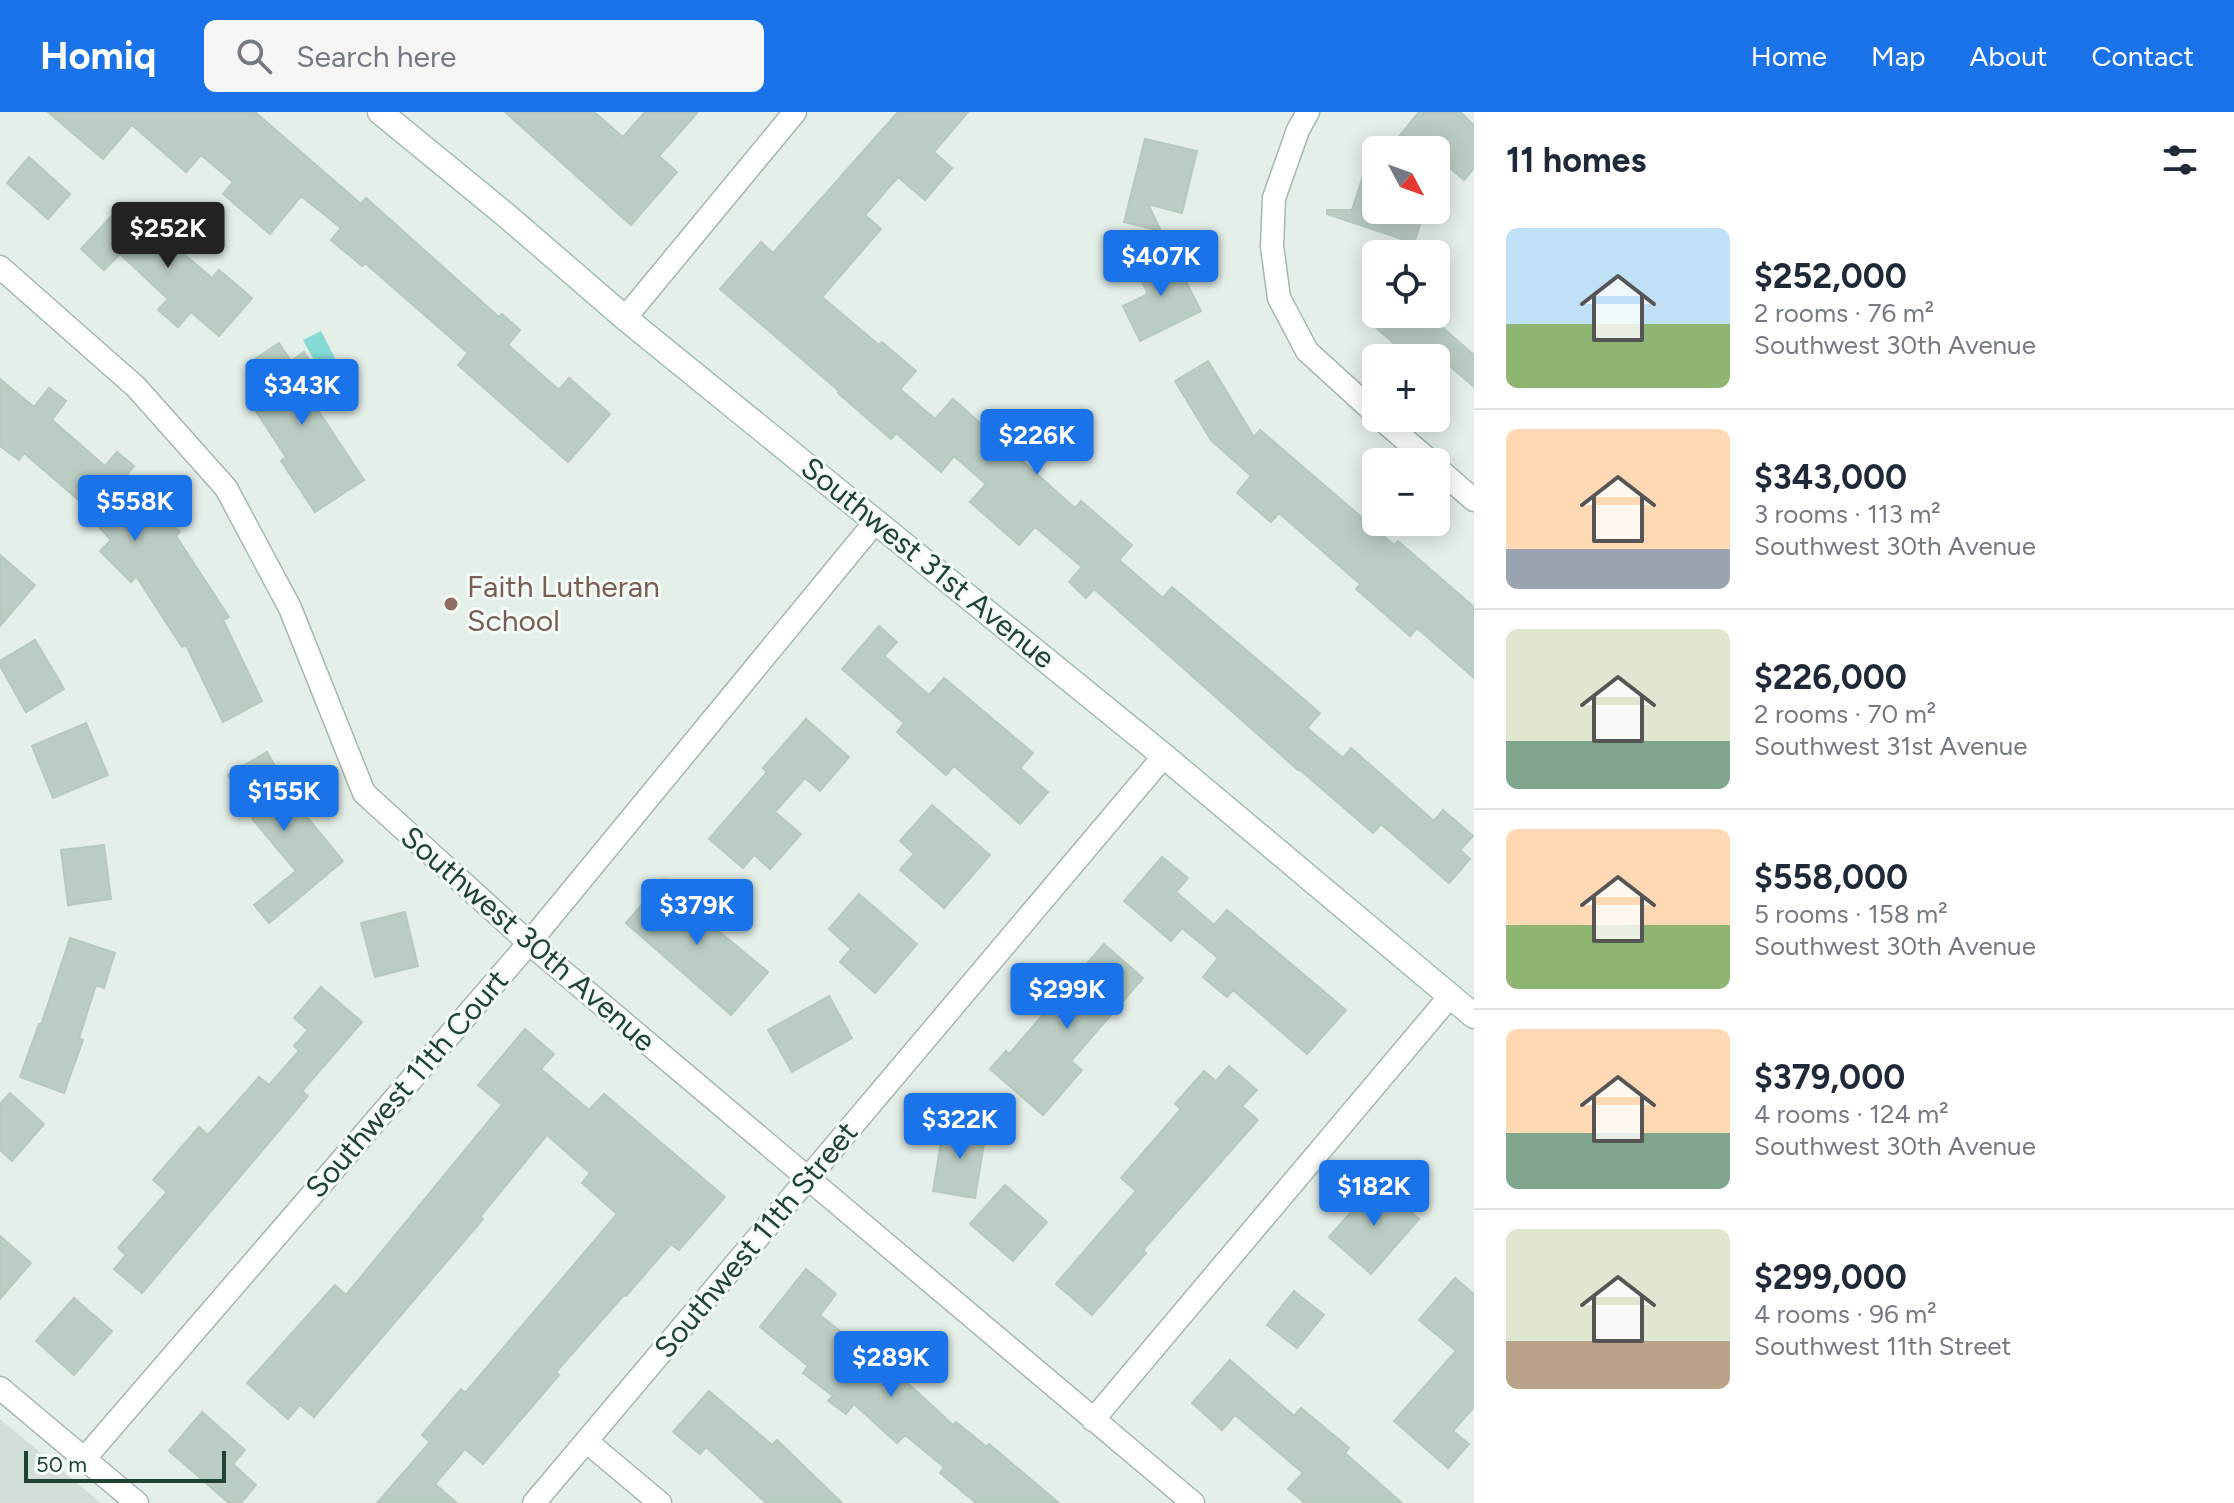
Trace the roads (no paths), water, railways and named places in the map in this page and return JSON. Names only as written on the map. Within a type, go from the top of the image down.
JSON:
[{"type":"main road","name":"Southwest 31st Avenue","points":[[380,112],[625,318],[1164,756],[1474,1016]]},
{"type":"street","points":[[625,318],[795,112]]},
{"type":"street","points":[[1308,112],[1298,130],[1274,198],[1272,246],[1279,298],[1307,351],[1362,401]]},
{"type":"street","name":"Southwest 30th Avenue","points":[[0,267],[136,387],[226,488],[290,608],[364,793],[529,943],[1193,1503]]},
{"type":"street","points":[[1396,432],[1415,448]]},
{"type":"street","points":[[1450,479],[1474,500]]},
{"type":"street","name":"Southwest 11th Court","points":[[85,1458],[529,943],[876,521]]},
{"type":"street","name":"Southwest 11th Street","points":[[534,1503],[1164,756]]},
{"type":"street","points":[[1093,1420],[1451,995]]},
{"type":"street","points":[[0,1388],[137,1503]]},
{"type":"street","points":[[586,1441],[660,1503]]},
{"type":"water","points":[[321,331],[338,364],[321,373],[303,340]]},
{"type":"place","name":"Faith Lutheran School","points":[[451,604]]}]
